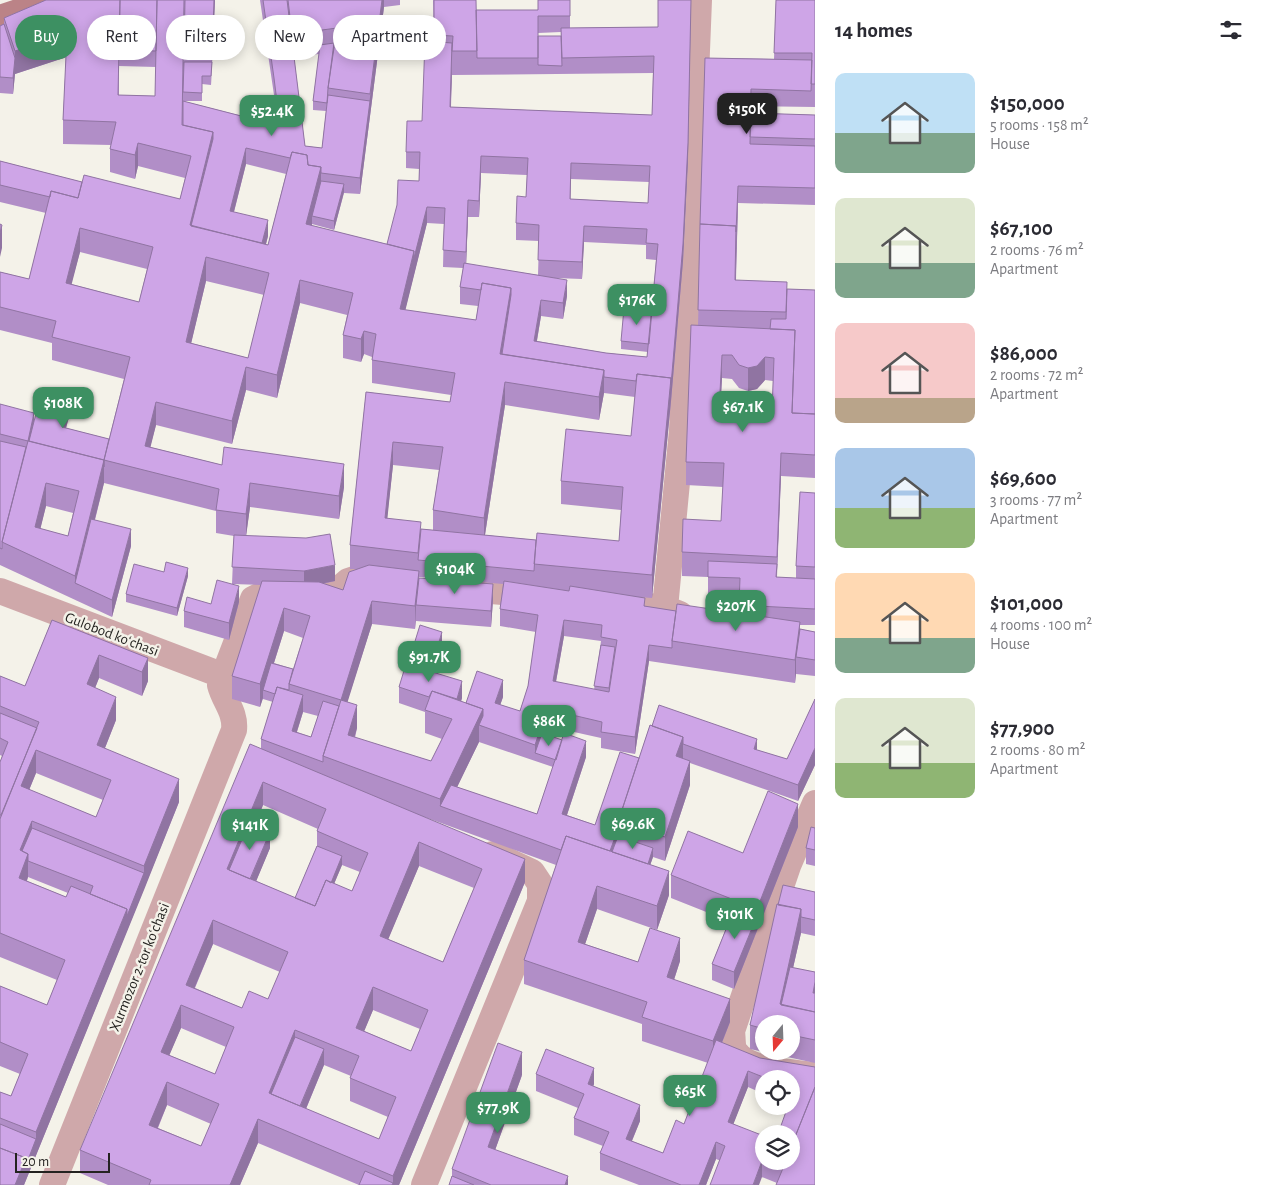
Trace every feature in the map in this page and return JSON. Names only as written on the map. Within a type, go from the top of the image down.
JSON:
[{"type":"main road","points":[[0,19],[57,0]]},
{"type":"street","points":[[665,608],[682,430],[699,0]]},
{"type":"street","points":[[224,676],[253,599],[258,596],[321,598],[340,588],[348,581],[357,578],[407,583]]},
{"type":"street","points":[[436,586],[665,608],[698,622]]},
{"type":"street","name":"Gulobod koʻchasi","points":[[0,591],[224,676]]},
{"type":"street","name":"Xurmozor 2-tor koʻchasi","points":[[52,1185],[235,752],[233,712],[220,685],[224,676]]},
{"type":"street","points":[[815,803],[788,866],[732,1032],[734,1049],[742,1059],[754,1065],[815,1075]]},
{"type":"street","points":[[424,1185],[540,901],[540,884],[532,872],[472,846]]},
{"type":"building","points":[[46,0],[120,0],[120,15],[87,15],[87,60],[119,60],[118,95],[155,96],[157,0],[184,0],[184,15],[166,15],[166,60],[183,60],[182,125],[213,132],[190,225],[268,245],[292,152],[307,155],[308,165],[321,167],[306,224],[414,251],[400,309],[476,320],[482,283],[511,288],[500,354],[604,370],[599,397],[505,382],[484,518],[433,510],[443,447],[393,442],[385,518],[421,522],[418,553],[350,545],[366,392],[450,402],[455,373],[372,360],[376,334],[364,331],[361,339],[343,335],[353,293],[300,280],[277,375],[246,367],[232,421],[156,402],[145,446],[222,465],[224,447],[344,464],[339,496],[250,483],[246,514],[216,510],[219,489],[104,460],[130,357],[52,337],[56,321],[0,307],[0,272],[29,279],[51,191],[78,198],[84,175],[180,199],[191,156],[138,143],[135,155],[110,149],[116,122],[63,120],[66,60],[77,60],[77,15],[15,15],[15,51],[4,18]],"holes":[[[80,228],[153,247],[139,302],[66,283]],[[206,257],[269,273],[248,358],[186,342]]]},
{"type":"building","points":[[120,0],[157,0],[156,51],[156,15],[120,15]]},
{"type":"building","points":[[185,0],[214,0],[213,15],[185,15]]},
{"type":"building","points":[[263,0],[287,0],[289,15],[265,15]]},
{"type":"building","points":[[288,0],[382,0],[380,15],[333,15],[333,29],[323,30],[323,15],[290,15]]},
{"type":"building","points":[[434,0],[476,0],[477,51],[452,51],[453,36],[446,36],[446,15],[434,15]]},
{"type":"building","points":[[538,0],[570,0],[570,16],[538,16],[538,58],[477,58],[476,10],[538,10]]},
{"type":"building","points":[[658,0],[691,0],[688,143],[683,244],[671,385],[671,378],[637,374],[636,381],[604,377],[604,370],[502,354],[511,288],[482,283],[481,290],[460,287],[464,263],[567,280],[563,303],[541,300],[534,341],[606,353],[647,357],[658,244],[646,243],[647,229],[584,226],[582,262],[538,260],[539,225],[516,223],[517,196],[526,197],[528,158],[481,156],[479,201],[468,200],[466,252],[443,250],[445,208],[427,207],[414,258],[414,251],[387,244],[397,205],[398,180],[419,181],[420,152],[406,152],[407,121],[422,121],[424,60],[446,60],[446,43],[452,43],[450,107],[652,115],[654,56],[562,58],[561,28],[658,27]],"holes":[[[571,163],[650,166],[648,203],[570,199]]]},
{"type":"building","points":[[776,0],[815,0],[815,84],[811,84],[812,53],[774,53]]},
{"type":"building","points":[[4,24],[15,58],[13,78],[0,77],[0,26]]},
{"type":"building","points":[[538,36],[561,36],[562,66],[538,65]]},
{"type":"building","points":[[333,43],[327,103],[313,101],[318,60],[323,60],[323,45]]},
{"type":"building","points":[[333,55],[333,60],[374,60],[370,94],[328,88]]},
{"type":"building","points":[[705,58],[812,60],[811,91],[751,89],[750,144],[815,146],[815,188],[738,186],[736,232],[736,226],[700,224]]},
{"type":"building","points":[[271,60],[294,60],[305,146],[322,148],[328,95],[370,101],[360,178],[321,173],[321,167],[308,165],[307,155],[292,152],[290,158],[246,148],[230,211],[268,220],[262,243],[191,226],[213,139],[213,132],[183,125],[183,101],[280,126]]},
{"type":"building","points":[[184,62],[212,62],[211,76],[202,76],[202,93],[183,92]]},
{"type":"building","points":[[751,113],[815,115],[815,139],[750,137]]},
{"type":"building","points":[[0,161],[82,182],[78,198],[51,191],[50,197],[0,185]]},
{"type":"building","points":[[321,181],[344,184],[334,221],[312,216]]},
{"type":"building","points":[[700,224],[736,226],[735,280],[787,282],[786,312],[698,310]]},
{"type":"building","points":[[787,289],[815,290],[815,414],[792,413],[795,330],[770,329],[771,319],[786,319]]},
{"type":"building","points":[[624,308],[652,310],[649,344],[621,341]]},
{"type":"building","points":[[691,325],[795,330],[792,413],[815,414],[815,455],[781,453],[777,557],[682,552],[683,519],[721,521],[724,463],[686,462]],"holes":[[[722,355],[732,355],[739,365],[748,368],[757,366],[765,357],[774,358],[772,412],[719,410]]]},
{"type":"building","points":[[637,374],[671,378],[652,575],[534,564],[537,533],[619,541],[623,487],[561,481],[566,429],[631,436]]},
{"type":"building","points":[[42,390],[70,396],[62,427],[109,439],[104,460],[29,441]]},
{"type":"building","points":[[0,404],[34,413],[28,441],[0,434]]},
{"type":"building","points":[[0,441],[26,447],[2,542],[2,549],[0,548]]},
{"type":"building","points":[[28,441],[104,460],[75,576],[2,542]],"holes":[[[46,483],[79,491],[68,536],[35,527]]]},
{"type":"building","points":[[800,492],[815,493],[815,567],[796,566]]},
{"type":"building","points":[[91,519],[131,529],[112,600],[75,583]]},
{"type":"building","points":[[421,529],[536,540],[534,571],[418,560]]},
{"type":"building","points":[[330,534],[335,565],[304,571],[232,567],[234,535],[306,538]]},
{"type":"building","points":[[708,561],[777,564],[776,577],[815,579],[815,609],[739,605],[740,578],[708,577]]},
{"type":"building","points":[[166,562],[188,568],[177,608],[126,594],[134,564],[164,572]]},
{"type":"building","points":[[369,565],[419,571],[415,606],[372,601],[341,700],[289,684],[310,616],[284,608],[260,684],[232,676],[262,581],[319,582],[343,590],[349,572]]},
{"type":"building","points":[[419,578],[493,584],[491,611],[416,605]]},
{"type":"building","points":[[217,580],[239,586],[229,623],[184,611],[187,597],[211,604]]},
{"type":"building","points":[[504,581],[569,591],[570,586],[645,598],[644,606],[676,611],[672,648],[649,645],[635,737],[601,732],[602,722],[547,709],[535,745],[479,725],[483,716],[483,709],[466,703],[477,671],[503,680],[495,703],[520,711],[528,686],[538,615],[500,609]],"holes":[[[564,620],[602,625],[601,637],[617,640],[609,692],[553,681]]]},
{"type":"building","points":[[677,604],[800,622],[795,660],[672,641]]},
{"type":"building","points":[[52,620],[148,658],[142,672],[99,655],[87,684],[116,697],[97,745],[179,779],[144,866],[32,821],[20,850],[28,854],[19,878],[66,897],[71,886],[127,909],[36,1132],[0,1118],[0,1092],[11,1096],[28,1054],[0,1042],[0,986],[47,1005],[65,960],[0,933],[0,819],[39,722],[0,706],[0,676],[25,686]],"holes":[[[36,750],[111,780],[96,817],[21,786]]]},
{"type":"building","points":[[420,625],[442,632],[430,671],[408,664]]},
{"type":"building","points":[[800,629],[815,632],[815,660],[796,657]]},
{"type":"building","points":[[601,645],[615,647],[609,688],[594,686]]},
{"type":"building","points":[[271,663],[293,669],[289,690],[277,687],[275,694],[263,690]]},
{"type":"building","points":[[406,664],[462,681],[457,699],[432,691],[429,697],[399,687]]},
{"type":"building","points":[[277,687],[303,695],[292,731],[311,737],[323,701],[339,706],[323,756],[323,762],[261,739]]},
{"type":"building","points":[[432,691],[483,709],[440,799],[323,756],[341,700],[357,705],[348,735],[431,761],[452,719],[425,710]]},
{"type":"building","points":[[815,699],[815,748],[798,785],[683,744],[683,737],[652,726],[659,705],[757,739],[754,749],[787,759]]},
{"type":"building","points":[[0,713],[37,728],[1,815],[0,762],[8,742],[0,738]]},
{"type":"building","points":[[650,725],[683,737],[676,756],[690,761],[665,837],[618,822]]},
{"type":"building","points":[[542,733],[562,740],[556,760],[535,753]]},
{"type":"building","points":[[564,733],[586,741],[562,814],[595,825],[620,752],[639,758],[610,851],[566,836],[561,850],[440,806],[451,785],[537,814]]},
{"type":"building","points":[[250,744],[525,859],[393,1176],[258,1119],[230,1185],[149,1185],[151,1180],[80,1150]],"holes":[[[263,782],[326,809],[317,831],[368,853],[352,891],[326,880],[315,906],[227,869]],[[419,842],[482,869],[443,962],[380,936]],[[213,920],[288,952],[268,999],[249,991],[242,1008],[186,985]],[[373,987],[428,1010],[411,1051],[356,1028]],[[181,1005],[234,1027],[215,1074],[161,1052]],[[295,1030],[359,1056],[350,1078],[396,1097],[379,1139],[269,1093]],[[167,1082],[219,1104],[201,1146],[149,1125]]]},
{"type":"building","points":[[768,791],[798,804],[757,909],[671,875],[688,831],[743,853]]},
{"type":"building","points":[[249,823],[270,832],[250,879],[229,870]]},
{"type":"building","points":[[811,827],[815,828],[815,850],[806,848]]},
{"type":"building","points":[[32,828],[144,873],[127,916],[127,909],[90,894],[93,886],[28,861],[28,854],[22,851]]},
{"type":"building","points":[[566,836],[669,871],[657,906],[597,886],[578,942],[638,962],[650,928],[680,938],[667,977],[730,999],[713,1041],[642,1017],[647,1002],[524,960]]},
{"type":"building","points":[[618,836],[653,848],[648,864],[612,852]]},
{"type":"building","points":[[317,846],[342,856],[331,883],[326,880],[315,906],[295,898]]},
{"type":"building","points":[[783,885],[815,892],[815,920],[801,917],[801,909],[778,905]]},
{"type":"building","points":[[777,904],[801,909],[780,1004],[815,1012],[815,1040],[800,1037],[800,1015],[755,1015],[755,1026],[750,1025]]},
{"type":"building","points":[[735,907],[757,916],[734,972],[712,964]]},
{"type":"building","points":[[790,967],[815,972],[813,993],[815,993],[815,1012],[781,1005]]},
{"type":"building","points":[[295,1037],[324,1049],[300,1106],[271,1094]]},
{"type":"building","points":[[716,1040],[755,1056],[755,1060],[772,1060],[815,1067],[815,1087],[800,1125],[781,1125],[785,1115],[800,1115],[800,1070],[755,1070],[755,1074],[748,1071],[728,1122],[755,1132],[755,1170],[759,1170],[753,1185],[710,1185],[725,1146],[716,1142],[699,1185],[681,1185],[600,1153],[609,1132],[574,1118],[584,1094],[536,1074],[546,1049],[594,1068],[588,1084],[640,1105],[626,1139],[663,1153],[676,1120],[684,1124]]},
{"type":"building","points":[[498,1043],[522,1052],[488,1147],[568,1176],[565,1185],[491,1185],[452,1169]]},
{"type":"building","points":[[815,1087],[815,1185],[776,1185],[782,1170],[800,1170],[800,1125]]},
{"type":"building","points":[[0,1124],[36,1139],[26,1165],[26,1158],[0,1148]]},
{"type":"building","points":[[0,1148],[26,1158],[15,1185],[0,1185]]},
{"type":"building","points":[[365,1171],[393,1183],[392,1185],[359,1185]]},
{"type":"building","points":[[452,1176],[474,1185],[449,1185]]}]
